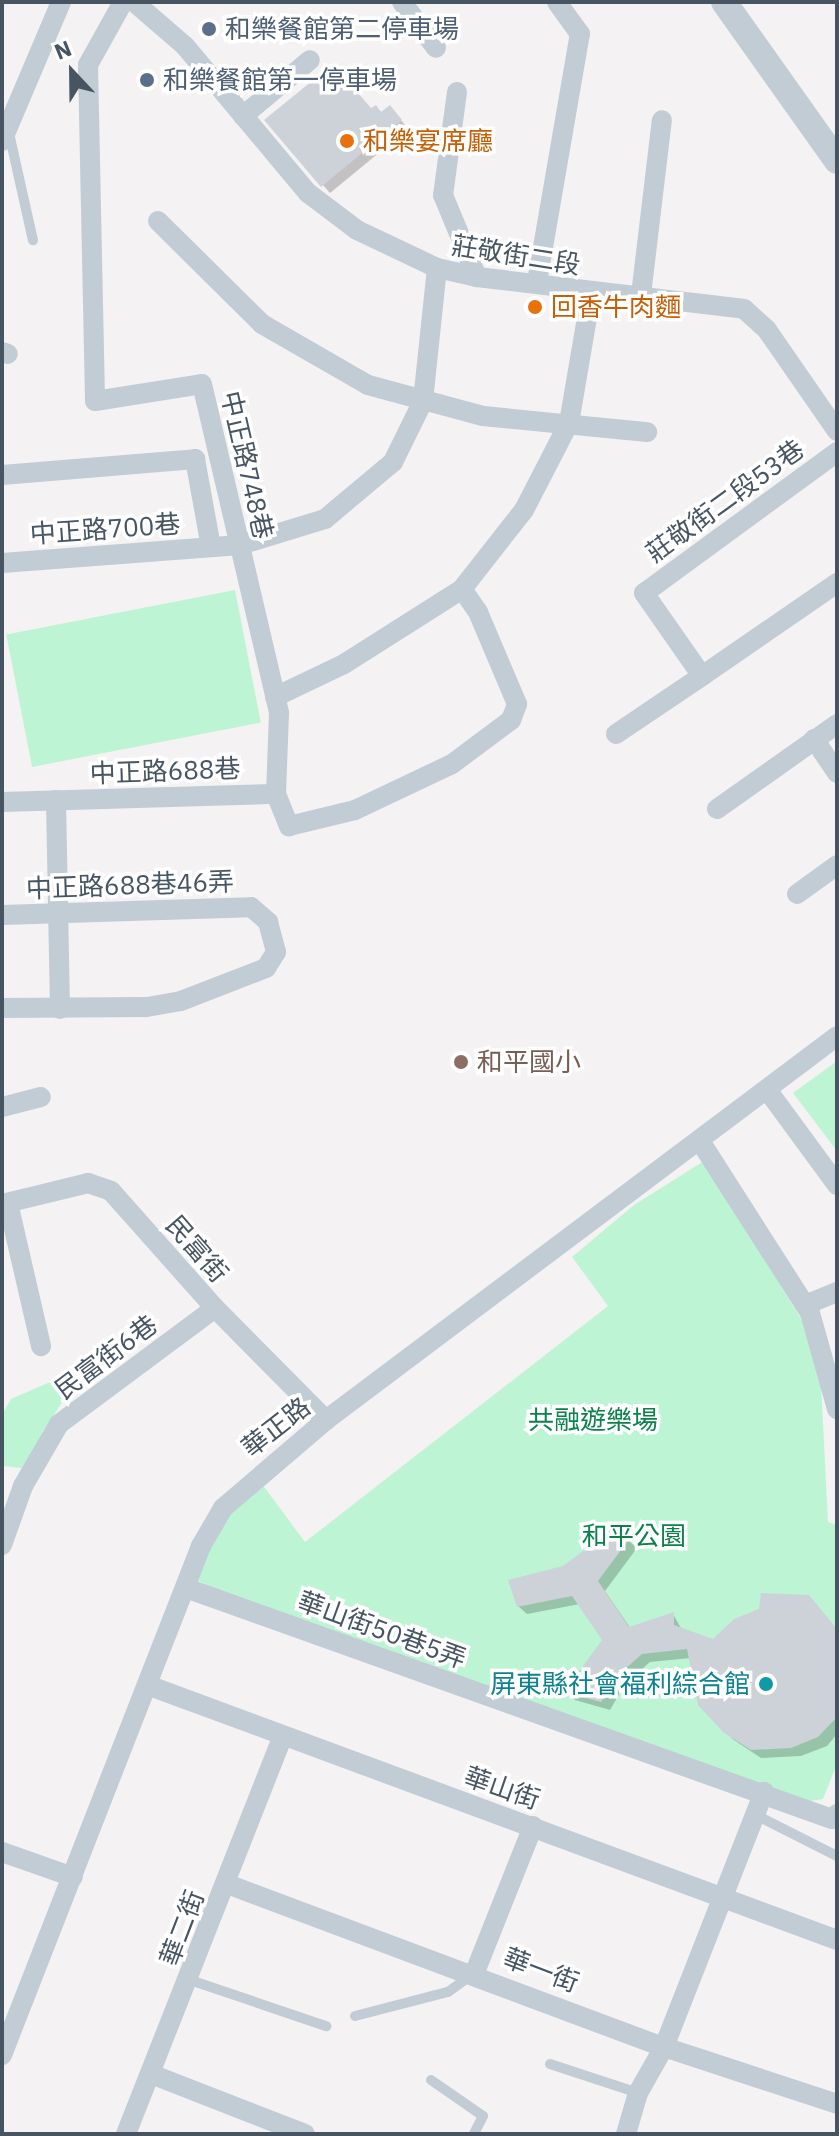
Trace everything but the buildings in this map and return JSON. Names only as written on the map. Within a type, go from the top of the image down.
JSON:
[{"type":"street","points":[[5,134],[61,2]]},
{"type":"street","name":"中正路748巷","points":[[123,2],[88,65],[95,401],[202,384],[275,697],[276,794],[289,826],[355,810],[452,764],[511,720],[517,704],[478,612],[462,589]]},
{"type":"street","name":"莊敬街二段","points":[[134,2],[185,46],[308,193],[357,230],[437,268],[477,277],[537,282],[591,294],[641,295],[744,309],[767,330],[837,431]]},
{"type":"street","points":[[402,2],[436,48]]},
{"type":"street","points":[[537,282],[580,34],[557,2]]},
{"type":"street","points":[[724,2],[832,144]]},
{"type":"street","points":[[243,116],[310,60]]},
{"type":"street","points":[[457,92],[443,195],[477,277]]},
{"type":"street","points":[[641,295],[662,120]]},
{"type":"street","points":[[158,221],[262,324],[368,385],[483,416],[647,432]]},
{"type":"street","points":[[423,401],[437,268]]},
{"type":"street","points":[[275,697],[344,664],[462,589],[524,510],[569,423],[591,294]]},
{"type":"street","name":"中正路700巷","points":[[2,563],[240,545],[325,519],[393,462],[423,401]]},
{"type":"street","name":"莊敬街二段53巷","points":[[702,676],[644,593],[837,452]]},
{"type":"street","name":"中正路700巷","points":[[2,475],[195,459],[211,547]]},
{"type":"street","points":[[616,734],[837,583]]},
{"type":"street","points":[[717,809],[837,724]]},
{"type":"street","points":[[814,739],[837,773]]},
{"type":"street","name":"中正路688巷","points":[[2,802],[276,794]]},
{"type":"street","name":"中正路688巷","points":[[56,800],[60,1009]]},
{"type":"street","points":[[797,894],[837,865]]},
{"type":"street","name":"中正路688巷46弄","points":[[2,915],[251,907],[268,922],[276,952],[266,968],[181,1001],[60,1009],[2,1008]]},
{"type":"street","name":"華正路","points":[[2,2055],[150,1686],[186,1588],[223,1508],[248,1482],[326,1420],[768,1091],[837,1036]]},
{"type":"street","points":[[768,1091],[837,1185]]},
{"type":"street","points":[[2,1107],[41,1097]]},
{"type":"street","points":[[700,1141],[805,1305],[837,1409]]},
{"type":"street","name":"民富街","points":[[5,1204],[88,1183],[111,1191],[215,1308],[326,1420]]},
{"type":"street","points":[[5,1204],[41,1346]]},
{"type":"street","points":[[805,1305],[837,1292]]},
{"type":"street","name":"民富街6巷","points":[[2,1545],[23,1486],[59,1424],[215,1308]]},
{"type":"street","name":"華山街50巷5弄","points":[[186,1588],[834,1816]]},
{"type":"street","name":"華山街","points":[[150,1686],[282,1738],[533,1826],[837,1940]]},
{"type":"street","name":"華二街","points":[[126,2134],[190,1980],[282,1738]]},
{"type":"street","points":[[626,2134],[638,2093],[664,2047],[726,1898],[758,1816],[764,1792]]},
{"type":"street","points":[[475,1972],[533,1826]]},
{"type":"street","points":[[2,1852],[73,1877]]},
{"type":"street","name":"華一街","points":[[227,1884],[475,1972],[664,2047],[837,2104]]},
{"type":"street","points":[[151,2074],[305,2134]]},
{"type":"lane","points":[[5,134],[33,240]]},
{"type":"lane","points":[[758,1816],[837,1856]]},
{"type":"lane","points":[[355,2016],[448,1992],[475,1972]]},
{"type":"lane","points":[[190,1980],[326,2026]]},
{"type":"lane","points":[[550,2064],[638,2093]]},
{"type":"lane","points":[[431,2080],[483,2116],[474,2134]]},
{"type":"green space","points":[[235,590],[261,723],[32,767],[6,634]]},
{"type":"green space","points":[[837,1061],[837,1151],[793,1093]]},
{"type":"green space","name":"和平公園","points":[[704,1161],[803,1322],[821,1384],[828,1522],[837,1525],[837,1764],[823,1799],[804,1802],[297,1623],[191,1578],[212,1530],[259,1480],[305,1542],[608,1306],[572,1257],[634,1205]]},
{"type":"green space","points":[[57,1379],[66,1397],[42,1432],[32,1469],[2,1466],[2,1415],[11,1399]]},
{"type":"place","name":"和樂餐館第二停車場","points":[[209,29]]},
{"type":"place","name":"和樂餐館第一停車場","points":[[147,80]]},
{"type":"place","name":"和樂宴席廳","points":[[347,141]]},
{"type":"place","name":"回香牛肉麵","points":[[535,307]]},
{"type":"place","name":"和平國小","points":[[461,1062]]},
{"type":"place","name":"屏東縣社會福利綜合館","points":[[766,1684]]},
{"type":"park label","name":"共融遊樂場","points":[[593,1420]]}]
